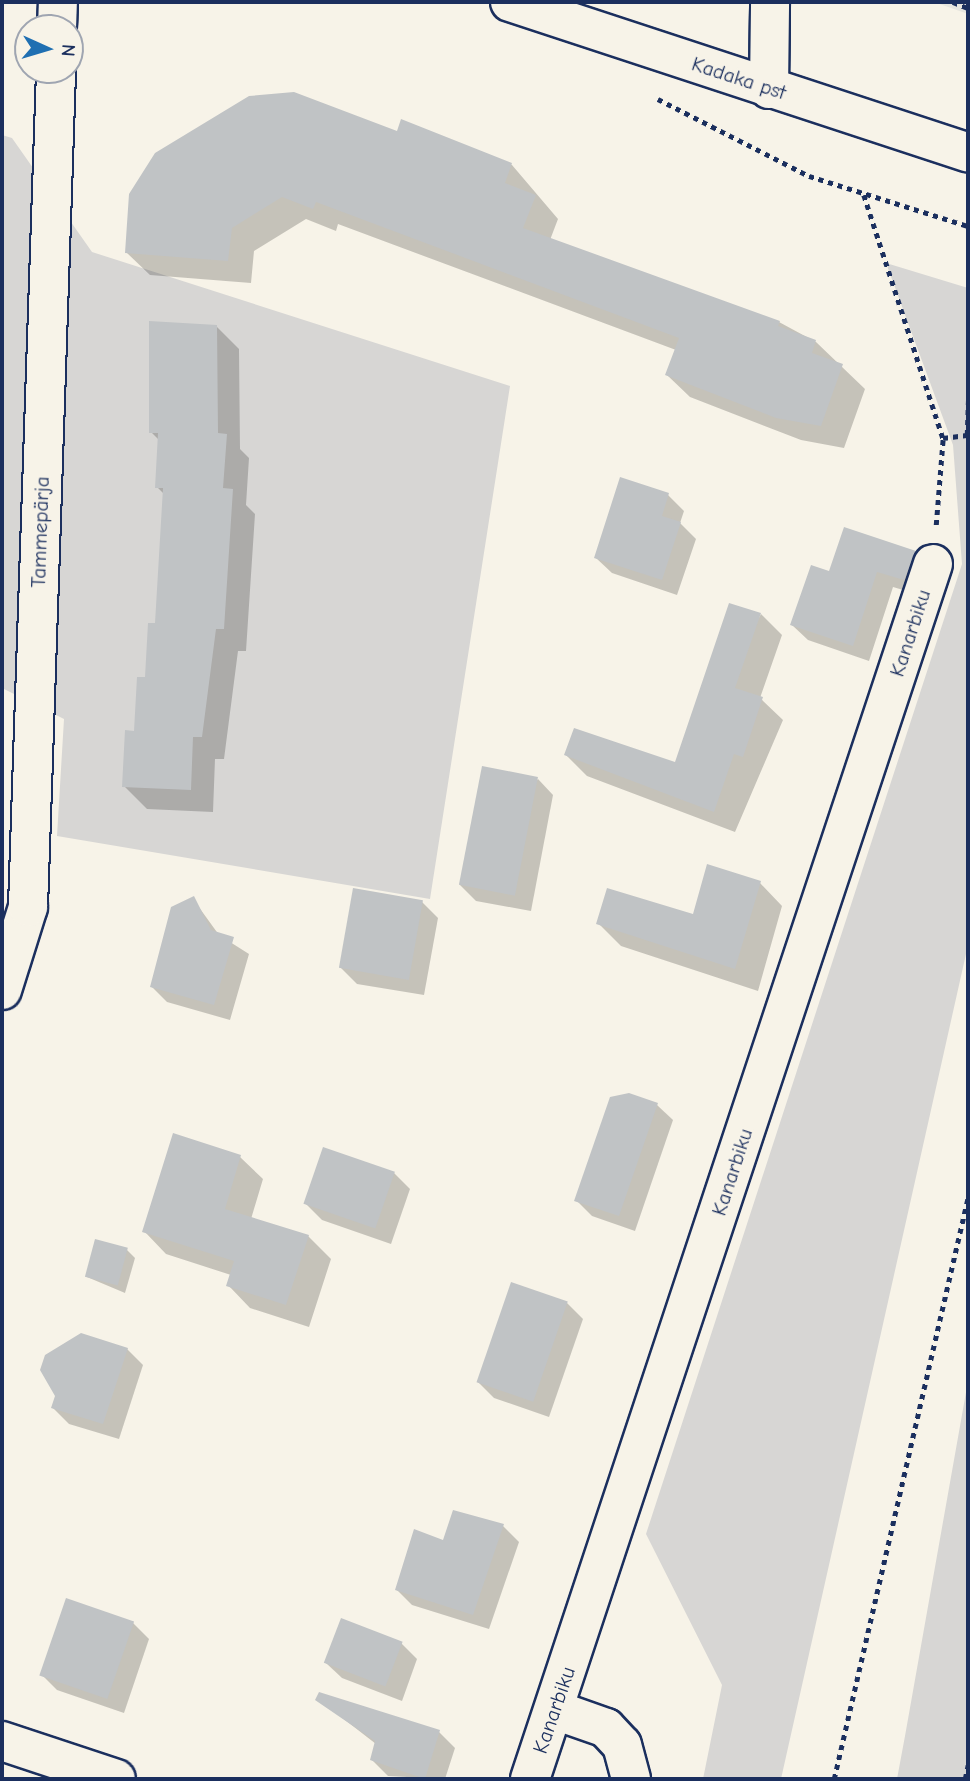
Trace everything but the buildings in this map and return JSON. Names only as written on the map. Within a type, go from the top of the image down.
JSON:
[{"type":"street","name":"Kadaka pst","points":[[510,2],[968,153]]},
{"type":"street","points":[[769,89],[770,2]]},
{"type":"street","name":"Tammepärja","points":[[5,969],[28,906],[56,84]]},
{"type":"street","name":"Kanarbiku","points":[[530,1779],[933,564]]},
{"type":"street","points":[[555,1710],[606,1728],[622,1745],[631,1779]]},
{"type":"street","points":[[2,1741],[116,1779]]},
{"type":"path","points":[[953,2],[968,8]]},
{"type":"path","points":[[658,99],[808,177],[968,226]]},
{"type":"path","points":[[864,195],[943,439],[933,564]]},
{"type":"path","points":[[943,439],[967,435],[968,400]]},
{"type":"path","points":[[834,1779],[968,1197]]},
{"type":"path","points":[[965,1779],[968,1765]]},
{"type":"shaded area","points":[[934,2],[968,2],[968,14]]},
{"type":"shaded area","points":[[2,135],[12,138],[92,252],[510,386],[430,899],[57,836],[64,719],[2,688]]},
{"type":"shaded area","points":[[886,263],[968,288],[968,945],[781,1779],[703,1779],[722,1685],[646,1534],[962,564],[953,445]]},
{"type":"shaded area","points":[[968,1381],[968,1779],[897,1779],[905,1736]]}]
